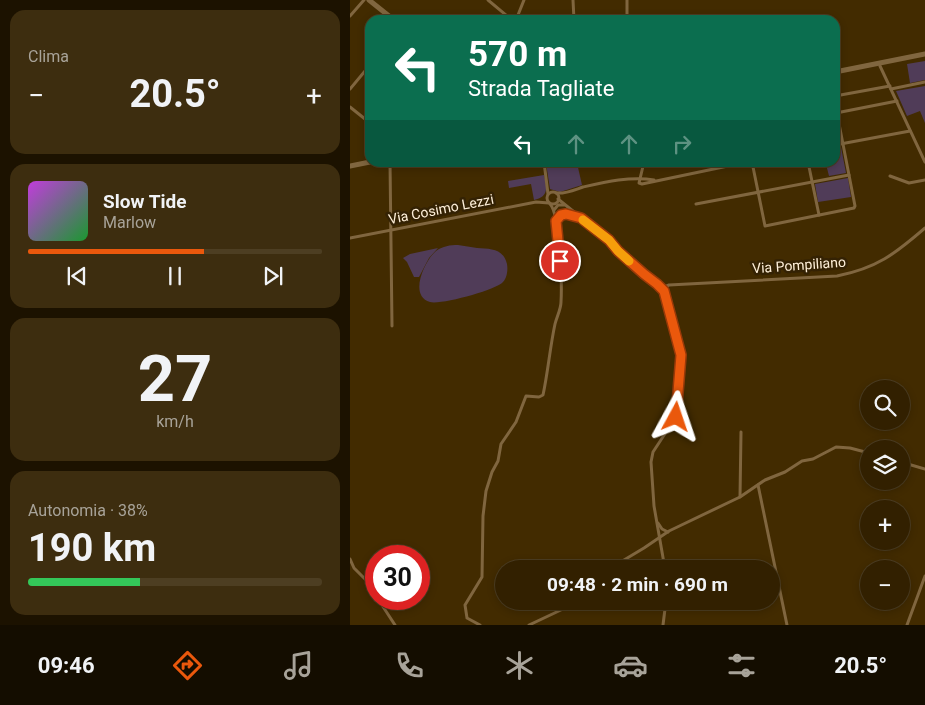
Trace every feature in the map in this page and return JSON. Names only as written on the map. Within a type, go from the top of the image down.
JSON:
[{"type":"main road","points":[[369,0],[388,15]]},
{"type":"main road","points":[[840,73],[925,56]]},
{"type":"main road","points":[[840,73],[925,56]]},
{"type":"main road","points":[[350,166],[365,163]]},
{"type":"street","points":[[350,16],[364,0]]},
{"type":"street","points":[[488,0],[508,15]]},
{"type":"street","points":[[516,15],[524,0]]},
{"type":"street","points":[[573,0],[574,15]]},
{"type":"street","points":[[627,0],[627,15]]},
{"type":"street","points":[[880,66],[925,161]]},
{"type":"street","points":[[350,89],[365,71]]},
{"type":"street","points":[[840,95],[925,82]]},
{"type":"street","points":[[840,111],[897,101]]},
{"type":"street","points":[[350,107],[365,119]]},
{"type":"street","points":[[753,167],[765,226],[852,209],[855,206],[840,130]]},
{"type":"street","points":[[840,145],[910,131]]},
{"type":"street","points":[[390,167],[392,326]]},
{"type":"street","points":[[480,625],[467,618],[465,610],[467,599],[482,578],[483,516],[486,491],[498,461],[501,444],[516,422],[526,396],[539,397],[543,395],[556,321],[561,306],[560,261],[556,221],[548,195],[545,167]]},
{"type":"street","points":[[643,167],[639,183],[645,184],[722,167]]},
{"type":"street","points":[[809,167],[819,215]]},
{"type":"street","points":[[696,204],[849,175]]},
{"type":"street","points":[[890,176],[909,183],[925,180]]},
{"type":"street","points":[[548,195],[640,178],[657,180]]},
{"type":"street","points":[[556,193],[565,205],[609,240],[631,264],[662,288],[670,308],[681,355],[676,417],[651,456],[650,472],[663,560]]},
{"type":"street","points":[[565,193],[556,203],[565,205]]},
{"type":"street","name":"Via Cosimo Lezzi","points":[[536,202],[548,195]]},
{"type":"street","name":"Via Cosimo Lezzi","points":[[350,238],[536,202],[556,203]]},
{"type":"street","points":[[554,210],[558,206],[565,205]]},
{"type":"street","points":[[556,221],[563,214],[581,218]]},
{"type":"street","name":"Via Pompiliano","points":[[662,288],[669,285],[830,277],[850,274],[867,269],[886,259],[908,244],[925,228]]},
{"type":"street","points":[[740,497],[741,432]]},
{"type":"street","points":[[624,560],[659,537],[740,497],[772,477],[786,472],[799,462],[813,459],[836,447],[860,451]]},
{"type":"street","points":[[910,465],[925,469]]},
{"type":"street","points":[[758,485],[787,625]]},
{"type":"street","points":[[656,518],[662,530],[669,532]]},
{"type":"street","points":[[350,558],[354,568],[365,579]]},
{"type":"street","points":[[907,625],[925,576]]},
{"type":"street","points":[[385,610],[395,625]]},
{"type":"street","points":[[529,625],[561,610]]},
{"type":"street","points":[[663,625],[665,610]]},
{"type":"shaded area","points":[[925,61],[925,80],[910,83],[907,64]]},
{"type":"shaded area","points":[[925,86],[925,123],[920,111],[907,116],[896,91]]},
{"type":"shaded area","points":[[840,147],[846,173],[829,176],[827,167],[840,167]]},
{"type":"shaded area","points":[[547,167],[578,167],[582,185],[560,192],[550,189]]},
{"type":"shaded area","points":[[544,175],[546,191],[539,199],[534,200],[531,184],[509,188],[508,181]]},
{"type":"shaded area","points":[[848,178],[851,197],[818,202],[815,184]]},
{"type":"shaded area","points":[[458,245],[491,249],[499,252],[507,264],[507,274],[503,282],[480,293],[456,299],[430,302],[423,298],[419,286],[427,262],[439,249]]},
{"type":"shaded area","points":[[438,248],[429,258],[419,277],[414,277],[403,258],[410,254]]},
{"type":"slow traffic","points":[[583,220],[609,240],[629,261]]},
{"type":"route","points":[[560,261],[556,221],[559,216],[566,214],[581,218],[609,240],[631,264],[662,288],[670,308],[681,355],[676,417]]}]
